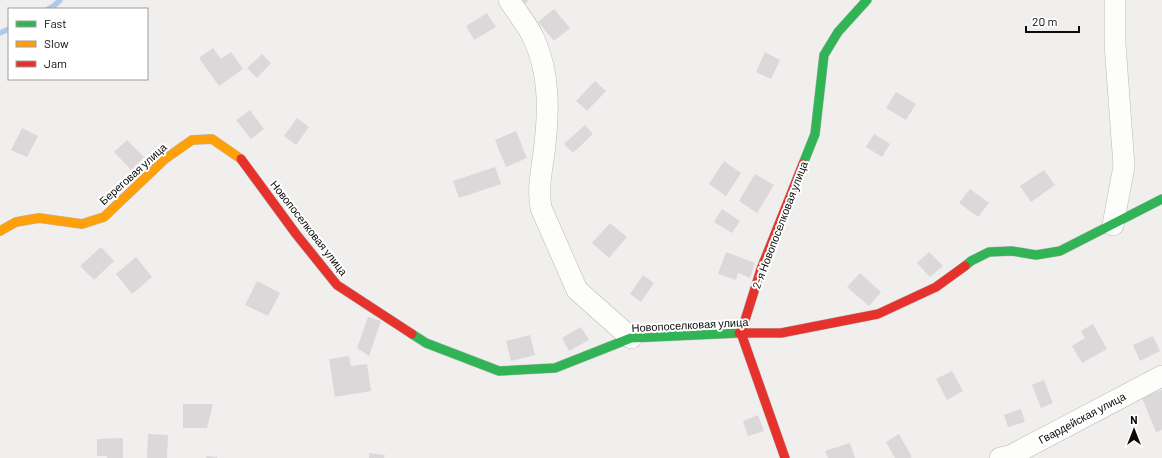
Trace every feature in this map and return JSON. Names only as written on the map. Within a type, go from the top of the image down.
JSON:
[{"type":"street","points":[[509,0],[534,38],[546,74],[548,89],[545,144],[538,194],[541,208],[577,290],[631,338]]},
{"type":"street","name":"2-я Новопоселковая улица","points":[[741,333],[761,269],[815,134],[824,54],[838,32],[867,0]]},
{"type":"street","points":[[1113,225],[1124,166],[1115,44],[1115,0]]},
{"type":"street","name":"Новопоселковая улица","points":[[212,139],[242,160],[296,234],[336,285],[426,343],[499,371],[555,368],[631,338],[741,333],[781,333],[878,314],[936,287],[971,261],[989,252],[1012,251],[1036,255],[1060,251],[1162,199]]},
{"type":"street","name":"Береговая улица","points":[[0,231],[16,222],[39,218],[82,224],[104,217],[165,159],[192,140],[212,139]]},
{"type":"street","points":[[741,333],[785,458]]},
{"type":"street","name":"Гвардейская улица","points":[[1007,457],[1162,376]]},
{"type":"building","points":[[519,0],[529,0],[524,5]]},
{"type":"building","points":[[554,9],[570,28],[554,41],[538,22]]},
{"type":"building","points":[[487,13],[496,27],[474,40],[466,26]]},
{"type":"building","points":[[213,48],[221,59],[231,52],[243,69],[219,86],[199,58]]},
{"type":"building","points":[[765,52],[780,60],[771,79],[756,72]]},
{"type":"building","points":[[262,54],[271,63],[257,78],[247,68]]},
{"type":"building","points":[[595,81],[606,91],[587,111],[576,101]]},
{"type":"building","points":[[896,92],[916,104],[906,120],[886,108]]},
{"type":"building","points":[[250,110],[264,129],[251,139],[236,120]]},
{"type":"building","points":[[297,118],[309,127],[296,145],[284,136]]},
{"type":"building","points":[[585,125],[593,134],[573,153],[564,144]]},
{"type":"building","points":[[22,128],[38,136],[27,157],[11,150]]},
{"type":"building","points":[[516,131],[527,158],[506,167],[495,140]]},
{"type":"building","points":[[874,134],[890,144],[882,157],[866,147]]},
{"type":"building","points":[[127,140],[144,157],[131,170],[114,152]]},
{"type":"building","points":[[724,161],[741,173],[726,196],[709,184]]},
{"type":"building","points":[[495,167],[501,184],[459,198],[453,181]]},
{"type":"building","points":[[1044,170],[1055,185],[1031,202],[1020,186]]},
{"type":"building","points":[[755,174],[774,185],[757,213],[739,201]]},
{"type":"building","points":[[970,189],[989,203],[978,217],[959,203]]},
{"type":"building","points":[[722,209],[740,221],[732,233],[714,222]]},
{"type":"building","points":[[610,223],[627,237],[609,258],[592,243]]},
{"type":"building","points":[[101,247],[114,261],[94,280],[80,266]]},
{"type":"building","points":[[726,252],[755,263],[750,278],[738,273],[736,280],[718,274]]},
{"type":"building","points":[[929,252],[943,266],[930,277],[917,263]]},
{"type":"building","points":[[136,257],[152,277],[132,294],[116,274]]},
{"type":"building","points":[[860,273],[881,292],[869,306],[847,287]]},
{"type":"building","points":[[643,275],[654,283],[641,302],[630,294]]},
{"type":"building","points":[[257,281],[280,293],[268,316],[245,305]]},
{"type":"building","points":[[368,317],[381,321],[369,356],[357,348]]},
{"type":"building","points":[[1093,324],[1107,349],[1082,363],[1072,346],[1085,338],[1081,331]]},
{"type":"building","points":[[581,327],[589,340],[569,351],[562,338]]},
{"type":"building","points":[[530,335],[535,355],[511,361],[506,341]]},
{"type":"building","points":[[1153,336],[1160,351],[1140,361],[1133,345]]},
{"type":"building","points":[[349,356],[351,366],[367,364],[371,391],[335,397],[329,359]]},
{"type":"building","points":[[952,371],[963,391],[947,400],[936,379]]},
{"type":"building","points":[[1044,380],[1053,403],[1041,408],[1032,385]]},
{"type":"building","points":[[1162,390],[1162,430],[1156,432],[1142,398]]},
{"type":"building","points":[[183,404],[213,404],[207,428],[183,428]]},
{"type":"building","points":[[1021,409],[1025,422],[1008,427],[1004,415]]},
{"type":"building","points":[[758,415],[764,431],[748,436],[743,421]]},
{"type":"building","points":[[148,434],[168,435],[167,458],[147,458]]},
{"type":"building","points":[[899,434],[912,457],[895,458],[886,442]]},
{"type":"building","points":[[123,438],[123,458],[107,458],[107,456],[97,456],[97,439]]},
{"type":"building","points":[[850,443],[855,458],[828,458],[825,451]]},
{"type":"building","points":[[369,453],[385,455],[384,458],[369,458]]},
{"type":"building","points":[[207,456],[217,457],[217,458],[206,458]]},
{"type":"waterway","points":[[50,8],[60,0]]},
{"type":"waterway","points":[[0,33],[8,29]]},
{"type":"traffic: fast","points":[[803,164],[815,134],[824,55],[838,32],[867,0]]},
{"type":"traffic: fast","points":[[965,266],[971,261],[989,252],[1012,251],[1036,255],[1060,251],[1162,199]]},
{"type":"traffic: fast","points":[[412,334],[426,343],[499,371],[555,368],[631,338],[739,333]]},
{"type":"traffic: slow","points":[[0,231],[16,222],[39,218],[82,224],[104,217],[165,159],[192,140],[212,139],[241,159]]},
{"type":"traffic: jam","points":[[241,159],[296,234],[337,285],[412,334]]},
{"type":"traffic: jam","points":[[785,458],[741,333],[761,269],[803,164]]},
{"type":"traffic: jam","points":[[739,333],[781,333],[878,314],[936,287],[965,266]]}]
